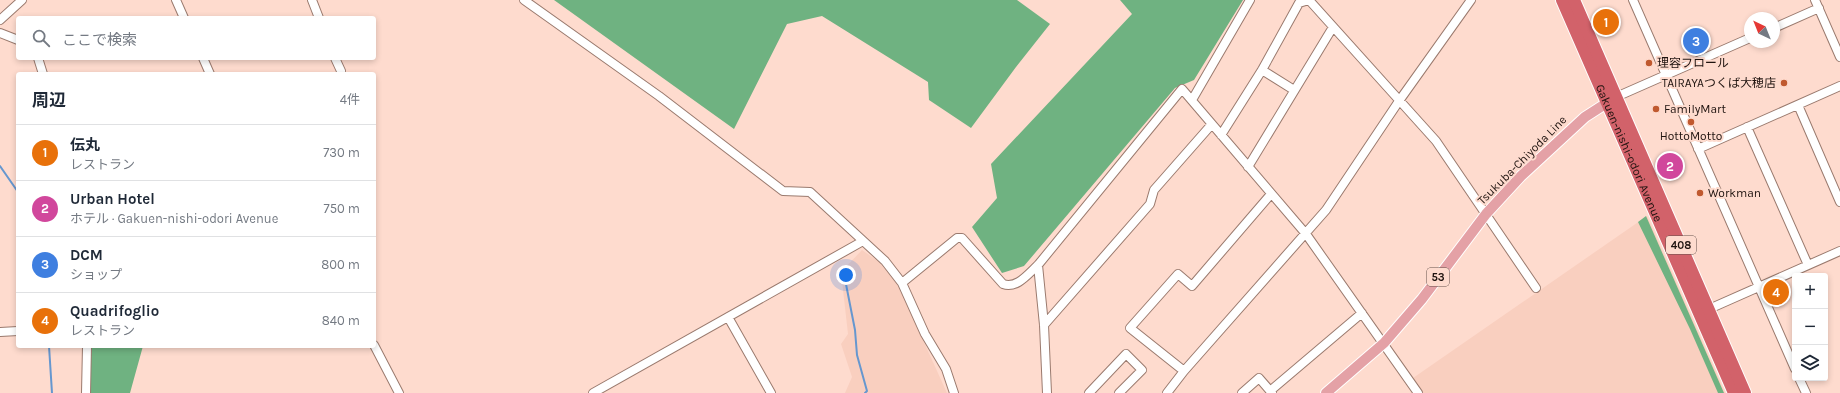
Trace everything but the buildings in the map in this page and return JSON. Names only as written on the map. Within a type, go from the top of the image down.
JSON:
[{"type":"highway","name":"Gakuen-nishi-odori Avenue","points":[[1562,0],[1611,99],[1709,309],[1745,393]]},
{"type":"highway","name":"Gakuen-nishi-odori Avenue","points":[[1574,0],[1611,99],[1734,393]]},
{"type":"main road","name":"Tsukuba-Chiyoda Line","points":[[1326,393],[1384,343],[1422,298],[1486,214],[1543,155],[1585,117],[1611,99]]},
{"type":"street","points":[[0,20],[22,0]]},
{"type":"street","points":[[176,0],[183,16]]},
{"type":"street","points":[[312,0],[318,16]]},
{"type":"street","points":[[524,0],[659,96],[783,191],[810,192],[885,261],[902,284],[925,334],[946,369],[954,393]]},
{"type":"street","points":[[1192,100],[1250,0]]},
{"type":"street","points":[[1221,135],[1262,70],[1299,3],[1309,0],[1436,141],[1536,288]]},
{"type":"street","points":[[1167,393],[1184,371],[1326,210],[1399,101],[1471,0]]},
{"type":"street","points":[[1636,1],[1666,75],[1792,362]]},
{"type":"street","points":[[1780,25],[1817,4],[1840,57]]},
{"type":"street","points":[[1248,167],[1333,26]]},
{"type":"street","points":[[0,33],[16,39]]},
{"type":"street","points":[[1611,99],[1744,41]]},
{"type":"street","points":[[39,60],[42,72]]},
{"type":"street","points":[[204,60],[209,72]]},
{"type":"street","points":[[336,60],[341,71]]},
{"type":"street","points":[[1262,70],[1294,90]]},
{"type":"street","points":[[1698,149],[1840,86]]},
{"type":"street","points":[[902,284],[957,238],[962,238],[1003,284],[1009,286],[1017,284],[1038,265],[1182,90],[1306,234],[1418,393]]},
{"type":"street","points":[[1798,105],[1840,202]]},
{"type":"street","points":[[1044,325],[1150,204],[1154,190],[1212,124]]},
{"type":"street","points":[[1747,127],[1808,265]]},
{"type":"street","points":[[1184,371],[1130,328],[1178,274],[1192,286],[1270,194]]},
{"type":"street","points":[[593,393],[863,241]]},
{"type":"street","points":[[1709,309],[1840,251]]},
{"type":"street","points":[[1038,265],[1044,325],[1047,393]]},
{"type":"street","points":[[1242,393],[1258,378],[1271,392],[1362,313]]},
{"type":"street","points":[[728,318],[771,393]]},
{"type":"street","points":[[0,332],[16,331]]},
{"type":"street","points":[[86,393],[87,348]]},
{"type":"street","points":[[376,348],[399,393]]},
{"type":"street","points":[[1089,393],[1126,354],[1142,370],[1119,393]]},
{"type":"street","points":[[1800,381],[1806,393]]},
{"type":"shaded area","points":[[1647,216],[1725,393],[1423,393],[1413,378]]},
{"type":"shaded area","points":[[862,250],[879,262],[898,285],[947,393],[845,393],[852,377],[841,344],[848,334],[841,272]]},
{"type":"green space","points":[[554,0],[1017,0],[1050,24],[971,128],[929,100],[928,82],[822,16],[787,24],[734,129]]},
{"type":"green space","points":[[1120,0],[1243,0],[1194,80],[1175,88],[1024,266],[1002,273],[972,227],[997,198],[991,164],[1132,14]]},
{"type":"green space","points":[[1646,216],[1724,393],[1718,393],[1690,329],[1638,222]]},
{"type":"green space","points":[[92,348],[142,348],[130,393],[90,393],[88,384]]},
{"type":"waterway","points":[[0,166],[16,189]]},
{"type":"waterway","points":[[844,274],[855,330],[857,355],[867,391],[865,393]]},
{"type":"waterway","points":[[49,348],[52,393]]},
{"type":"place","name":"伝丸","points":[[1606,22]]},
{"type":"place","name":"DCM","points":[[1696,41]]},
{"type":"place","name":"理容フロール","points":[[1649,63]]},
{"type":"place","name":"TAIRAYAつくば大穂店","points":[[1784,83]]},
{"type":"place","name":"FamilyMart","points":[[1656,109]]},
{"type":"place","name":"HottoMotto","points":[[1691,122]]},
{"type":"place","name":"Urban Hotel","points":[[1670,166]]},
{"type":"place","name":"Workman","points":[[1700,193]]},
{"type":"place","name":"Quadrifoglio","points":[[1776,292]]}]
